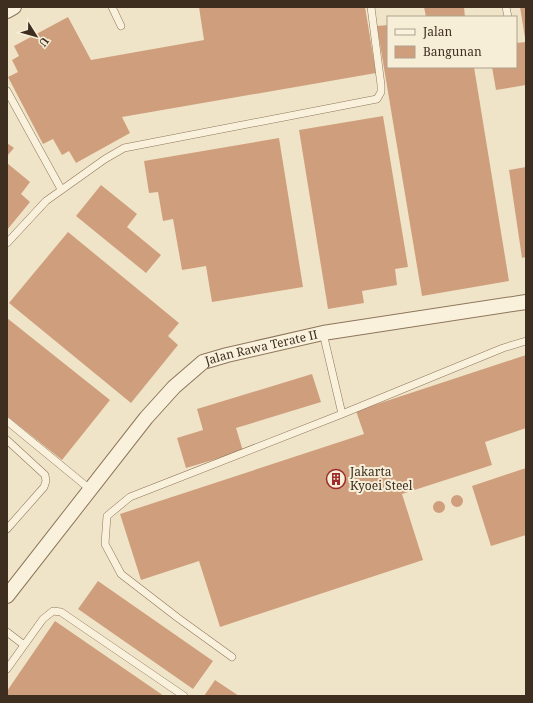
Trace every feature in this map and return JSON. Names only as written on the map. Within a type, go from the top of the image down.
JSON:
[{"type":"street","points":[[7,11],[14,7]]},
{"type":"street","name":"Jalan Rawa Terate II","points":[[7,596],[146,418],[174,387],[203,362],[234,353],[323,333],[526,302]]},
{"type":"lane","points":[[112,7],[121,26]]},
{"type":"lane","points":[[7,243],[46,201],[105,159],[124,148],[377,99],[381,92],[381,85],[370,7]]},
{"type":"lane","points":[[7,91],[61,189]]},
{"type":"lane","points":[[323,333],[342,414]]},
{"type":"lane","points":[[232,657],[121,574],[105,544],[107,516],[130,497],[342,414],[503,348],[526,341]]},
{"type":"lane","points":[[7,421],[91,490]]},
{"type":"lane","points":[[7,440],[45,475],[46,481],[44,486],[7,529]]},
{"type":"lane","points":[[7,669],[49,614],[53,611],[61,612],[184,696]]},
{"type":"lane","points":[[7,632],[24,645]]},
{"type":"building","points":[[199,7],[365,7],[376,73],[122,117],[130,133],[76,163],[69,151],[62,155],[53,139],[43,144],[8,77],[18,72],[12,60],[19,56],[14,46],[68,17],[91,60],[204,40]]},
{"type":"building","points":[[424,7],[464,7],[465,16],[426,16]]},
{"type":"building","points":[[520,7],[526,7],[526,38],[525,38]]},
{"type":"building","points":[[387,25],[387,68],[474,68],[509,281],[422,296],[377,26]]},
{"type":"building","points":[[526,42],[526,85],[496,90],[492,68],[517,68],[517,43]]},
{"type":"building","points":[[383,116],[408,267],[395,269],[397,285],[362,291],[364,303],[328,309],[299,130]]},
{"type":"building","points":[[279,138],[303,287],[212,302],[206,266],[182,270],[173,219],[163,221],[158,192],[149,193],[144,161]]},
{"type":"building","points":[[7,143],[14,148],[7,156]]},
{"type":"building","points":[[7,163],[30,182],[21,194],[30,202],[7,230]]},
{"type":"building","points":[[526,167],[526,257],[522,258],[509,170]]},
{"type":"building","points":[[101,185],[137,214],[127,227],[161,255],[146,273],[76,216]]},
{"type":"building","points":[[68,232],[179,323],[168,336],[178,345],[131,403],[9,303]]},
{"type":"building","points":[[7,318],[110,400],[62,460],[7,416]]},
{"type":"building","name":"Jakarta Kyoei Steel","points":[[526,355],[526,428],[485,442],[492,465],[402,494],[423,560],[220,627],[199,561],[141,580],[120,514],[364,434],[356,411]]},
{"type":"building","points":[[312,374],[321,402],[236,428],[243,451],[186,468],[177,438],[203,430],[197,409]]},
{"type":"building","points":[[526,468],[526,535],[491,546],[472,486]]},
{"type":"building","points":[[457,495],[461,497],[463,501],[461,505],[457,507],[453,505],[451,501],[453,497]]},
{"type":"building","points":[[437,501],[441,501],[445,507],[441,513],[437,513],[433,509],[433,505]]},
{"type":"building","points":[[98,581],[213,661],[193,689],[78,609]]},
{"type":"building","points":[[55,621],[164,696],[7,696],[7,691]]},
{"type":"building","points":[[215,680],[239,696],[204,696]]},
{"type":"place","name":"Jakarta Kyoei Steel","points":[[336,479]]}]
